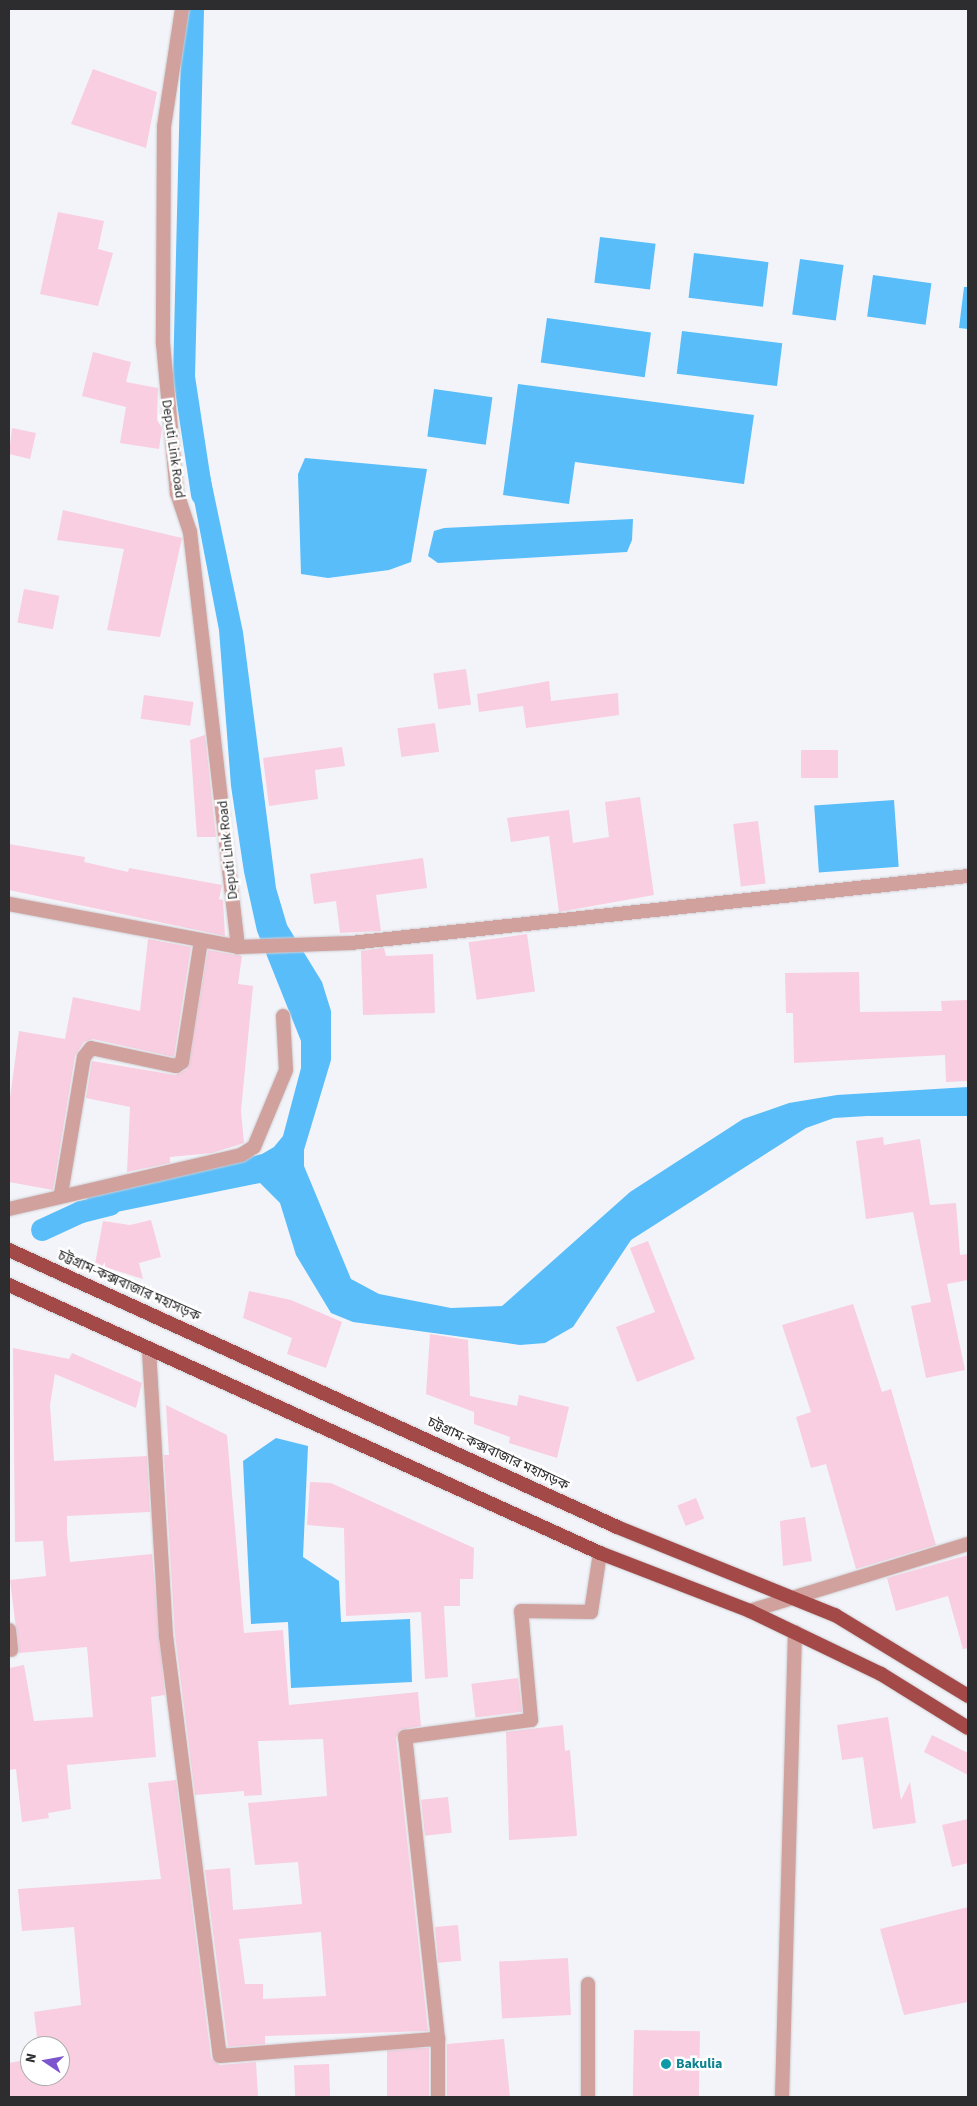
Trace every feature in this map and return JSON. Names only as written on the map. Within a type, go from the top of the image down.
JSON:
[{"type":"highway","name":"চট্টগ্রাম-কক্সবাজার মহাসড়ক","points":[[9,1250],[617,1527],[835,1614],[968,1696]]},
{"type":"highway","points":[[9,1285],[600,1553],[750,1611],[881,1674],[968,1728]]},
{"type":"street","name":"Deputi Link Road","points":[[182,9],[164,127],[163,352],[177,492],[190,532],[238,947]]},
{"type":"street","points":[[9,904],[238,947],[259,944],[351,943],[968,876]]},
{"type":"street","points":[[61,1194],[84,1057],[91,1048],[176,1066],[182,1062],[201,940]]},
{"type":"street","points":[[9,1209],[61,1194],[241,1155],[254,1147],[286,1070],[283,1016]]},
{"type":"street","points":[[149,1350],[166,1636],[220,2056],[438,2038]]},
{"type":"street","points":[[750,1611],[968,1544]]},
{"type":"street","points":[[438,2097],[438,2038],[406,1737],[531,1720],[521,1611],[591,1612],[600,1553]]},
{"type":"street","points":[[9,1630],[11,1650]]},
{"type":"street","points":[[782,2097],[795,1632]]},
{"type":"street","points":[[588,1984],[588,2097]]},
{"type":"water","points":[[600,237],[656,244],[650,289],[594,283]]},
{"type":"water","points":[[694,253],[768,262],[763,307],[689,298]]},
{"type":"water","points":[[800,259],[844,265],[836,321],[792,314]]},
{"type":"water","points":[[873,275],[931,283],[926,325],[867,317]]},
{"type":"water","points":[[964,287],[968,287],[968,329],[959,328]]},
{"type":"water","points":[[547,318],[651,333],[645,377],[541,363]]},
{"type":"water","points":[[682,331],[782,343],[777,386],[677,374]]},
{"type":"water","points":[[518,384],[754,415],[744,484],[575,462],[569,504],[503,495]]},
{"type":"water","points":[[434,389],[492,397],[486,445],[427,437]]},
{"type":"water","points":[[305,458],[427,469],[411,562],[389,570],[328,578],[301,574],[298,474]]},
{"type":"water","points":[[197,466],[208,466],[243,632],[276,888],[287,925],[322,982],[331,1011],[331,1060],[304,1150],[304,1166],[351,1279],[379,1294],[451,1308],[502,1306],[630,1192],[743,1119],[789,1103],[837,1095],[968,1087],[968,1116],[867,1116],[834,1118],[806,1128],[631,1240],[573,1327],[545,1343],[520,1345],[353,1322],[331,1313],[296,1255],[280,1203],[260,1183],[87,1218],[81,1212],[88,1197],[262,1154],[274,1147],[283,1136],[301,1068],[301,1041],[257,931],[244,872],[231,786],[219,630],[189,474]]},
{"type":"water","points":[[633,519],[632,540],[627,552],[438,563],[428,556],[434,531],[444,528]]},
{"type":"water","points":[[894,800],[899,867],[819,872],[814,806]]},
{"type":"water","points":[[276,1438],[308,1446],[303,1557],[339,1581],[341,1622],[410,1619],[412,1682],[291,1688],[288,1622],[251,1624],[243,1461]]},
{"type":"building","points":[[93,69],[157,92],[146,148],[71,124]]},
{"type":"building","points":[[58,212],[104,221],[98,249],[113,253],[98,306],[40,294]]},
{"type":"building","points":[[93,352],[131,362],[126,382],[158,388],[157,420],[162,428],[159,449],[120,443],[126,407],[82,396]]},
{"type":"building","points":[[12,428],[36,433],[30,459],[9,454]]},
{"type":"building","points":[[63,510],[182,538],[160,637],[107,630],[124,549],[57,540]]},
{"type":"building","points":[[24,589],[59,596],[53,629],[18,622]]},
{"type":"building","points":[[466,669],[471,705],[438,709],[433,674]]},
{"type":"building","points":[[549,681],[551,701],[618,693],[619,715],[526,728],[523,706],[479,712],[477,694]]},
{"type":"building","points":[[144,695],[194,702],[190,726],[141,719]]},
{"type":"building","points":[[435,723],[439,752],[401,757],[397,728]]},
{"type":"building","points":[[205,735],[216,837],[197,837],[190,740]]},
{"type":"building","points":[[342,747],[345,766],[315,770],[318,799],[269,806],[263,758]]},
{"type":"building","points":[[801,750],[838,750],[838,778],[801,778]]},
{"type":"building","points":[[640,797],[654,895],[559,912],[549,836],[511,842],[507,818],[569,810],[573,843],[609,837],[605,802]]},
{"type":"building","points":[[758,821],[766,884],[741,887],[733,824]]},
{"type":"building","points":[[9,844],[85,857],[84,862],[128,872],[129,868],[222,885],[219,899],[223,900],[225,936],[9,890]]},
{"type":"building","points":[[423,858],[427,888],[376,895],[381,931],[340,933],[336,901],[314,904],[310,874]]},
{"type":"building","points":[[527,934],[535,991],[477,1000],[469,942]]},
{"type":"building","points":[[148,939],[191,947],[174,1057],[93,1039],[84,1042],[75,1056],[53,1190],[9,1182],[9,1105],[19,1031],[65,1039],[73,997],[140,1011]]},
{"type":"building","points":[[384,948],[386,956],[433,954],[435,1013],[363,1015],[361,951]]},
{"type":"building","points":[[208,950],[242,956],[238,984],[253,986],[241,1111],[244,1143],[212,1153],[170,1157],[170,1163],[127,1172],[130,1107],[86,1098],[92,1061],[175,1075],[187,1069]]},
{"type":"building","points":[[859,972],[860,1012],[942,1011],[941,1001],[968,1000],[968,1081],[946,1082],[945,1055],[794,1063],[793,1013],[786,1013],[785,973]]},
{"type":"building","points":[[883,1137],[884,1145],[920,1139],[930,1205],[956,1203],[960,1255],[968,1254],[968,1280],[947,1284],[965,1370],[926,1378],[911,1306],[931,1302],[913,1212],[866,1219],[856,1141]]},
{"type":"building","points":[[151,1220],[161,1257],[139,1263],[143,1279],[95,1264],[103,1221],[130,1225]]},
{"type":"building","points":[[648,1241],[695,1359],[637,1382],[616,1327],[655,1312],[630,1248]]},
{"type":"building","points":[[249,1291],[291,1300],[342,1322],[326,1368],[287,1354],[292,1338],[243,1318]]},
{"type":"building","points":[[853,1304],[882,1392],[891,1389],[936,1545],[856,1569],[826,1464],[811,1468],[796,1417],[811,1412],[782,1325]]},
{"type":"building","points":[[430,1334],[468,1340],[470,1396],[517,1406],[519,1395],[569,1407],[557,1458],[509,1443],[510,1437],[474,1424],[474,1412],[426,1394]]},
{"type":"building","points":[[13,1348],[69,1359],[72,1353],[142,1383],[136,1408],[55,1374],[50,1405],[54,1461],[147,1456],[150,1512],[67,1516],[67,1533],[70,1562],[152,1554],[165,1695],[151,1697],[156,1757],[67,1765],[71,1809],[48,1813],[49,1818],[22,1822],[16,1769],[9,1770],[9,1668],[24,1665],[34,1721],[93,1717],[87,1647],[19,1653],[10,1580],[46,1576],[43,1541],[15,1542]]},
{"type":"building","points":[[166,1405],[227,1435],[244,1633],[283,1630],[289,1705],[418,1692],[421,1726],[400,1730],[396,1738],[428,2031],[265,2036],[265,2044],[228,2047],[205,1870],[230,1868],[233,1910],[302,1904],[298,1862],[255,1865],[248,1803],[327,1796],[323,1739],[258,1741],[262,1795],[244,1796],[244,1791],[195,1795],[175,1635],[164,1455],[169,1455]],"holes":[[[321,1932],[326,1996],[263,1999],[263,1984],[245,1984],[239,1939]]]},
{"type":"building","points":[[310,1482],[331,1483],[474,1548],[473,1579],[460,1579],[460,1606],[444,1606],[448,1677],[425,1679],[421,1612],[346,1616],[344,1528],[307,1525]]},
{"type":"building","points":[[696,1498],[704,1518],[686,1526],[677,1505]]},
{"type":"building","points":[[805,1517],[812,1561],[783,1566],[780,1521]]},
{"type":"building","points":[[968,1555],[968,1648],[963,1649],[948,1596],[896,1611],[887,1578]]},
{"type":"building","points":[[518,1678],[522,1712],[475,1717],[471,1684]]},
{"type":"building","points":[[888,1717],[901,1800],[910,1782],[916,1823],[873,1829],[863,1757],[842,1760],[837,1725]]},
{"type":"building","points":[[563,1725],[565,1751],[570,1750],[577,1836],[509,1840],[506,1732]]},
{"type":"building","points":[[932,1735],[968,1753],[968,1775],[924,1752]]},
{"type":"building","points":[[176,1780],[211,2058],[220,2065],[256,2062],[258,2096],[10,2097],[9,2063],[20,2061],[20,2086],[70,2086],[70,2036],[37,2036],[34,2012],[81,2005],[74,1927],[22,1931],[18,1889],[161,1879],[148,1783]]},
{"type":"building","points":[[448,1797],[452,1833],[425,1836],[421,1800]]},
{"type":"building","points":[[968,1819],[968,1863],[952,1867],[942,1825]]},
{"type":"building","points":[[968,1907],[968,2002],[904,2015],[880,1929]]},
{"type":"building","points":[[458,1925],[461,1961],[438,1963],[435,1927]]},
{"type":"building","points":[[568,1958],[571,2015],[502,2019],[499,1962]]},
{"type":"building","name":"Bakulia","points":[[634,2030],[700,2031],[699,2097],[633,2097]]},
{"type":"building","points":[[504,2039],[510,2097],[447,2097],[447,2044]]},
{"type":"building","points":[[387,2048],[429,2048],[429,2097],[387,2097]]},
{"type":"building","points":[[329,2064],[330,2097],[295,2097],[294,2065]]},
{"type":"waterway","points":[[193,9],[184,377],[202,495]]},
{"type":"waterway","points":[[42,1230],[81,1212],[110,1205]]},
{"type":"place","name":"Bakulia","points":[[666,2064]]}]
